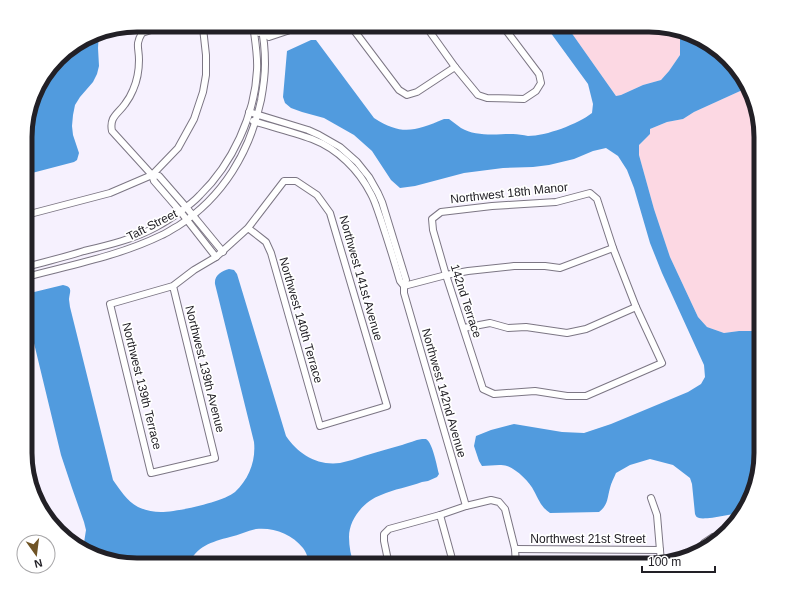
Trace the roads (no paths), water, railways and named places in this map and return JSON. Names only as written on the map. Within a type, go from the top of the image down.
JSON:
[{"type":"street","points":[[145,32],[142,33],[138,40],[138,70],[133,90],[125,104],[112,119],[110,125],[112,130],[152,175],[154,181],[216,257]]},
{"type":"street","points":[[32,213],[110,193],[152,175],[178,148],[194,119],[203,92],[206,75],[203,32]]},
{"type":"street","points":[[249,112],[255,90],[257,68],[254,34],[263,33],[269,37],[284,32]]},
{"type":"street","points":[[355,32],[399,90],[407,95],[416,92],[455,67]]},
{"type":"street","points":[[430,32],[455,67],[478,95],[487,98],[524,99],[536,91],[541,83],[538,74],[507,32]]},
{"type":"street","points":[[258,114],[265,65],[263,33]]},
{"type":"street","name":"Northwest 142nd Avenue","points":[[249,112],[308,130],[330,141],[349,154],[373,182],[382,202],[406,280],[404,293],[466,506]]},
{"type":"street","name":"Taft Street","points":[[32,265],[120,242],[156,227],[186,207],[200,196],[221,171],[242,132],[249,112]]},
{"type":"street","name":"Taft Street","points":[[32,275],[126,251],[163,235],[187,220],[207,204],[229,178],[250,138],[258,114]]},
{"type":"street","name":"Northwest 142nd Avenue","points":[[247,119],[312,139],[342,157],[358,173],[376,204],[400,281],[404,286]]},
{"type":"street","points":[[152,175],[159,176],[193,215],[222,252]]},
{"type":"street","name":"Northwest 141st Avenue","points":[[248,228],[284,181],[296,181],[317,195],[330,213],[387,406],[320,426]]},
{"type":"street","name":"Northwest 18th Manor","points":[[432,219],[441,212],[492,206],[556,202],[590,193],[597,199],[613,248]]},
{"type":"street","name":"142nd Terrace","points":[[432,219],[433,230],[446,276],[483,389],[494,394],[535,391],[567,396],[586,396],[662,363],[636,307]]},
{"type":"street","points":[[173,286],[194,270],[216,257],[248,228]]},
{"type":"street","name":"Northwest 140th Terrace","points":[[248,228],[266,242],[271,253],[320,426]]},
{"type":"street","points":[[404,286],[468,271],[514,266],[546,266],[560,268],[613,248],[636,307],[586,329],[567,333],[526,327],[508,328],[490,323],[464,328]]},
{"type":"street","name":"Northwest 139th Terrace","points":[[152,473],[110,304],[173,286]]},
{"type":"street","name":"Northwest 139th Avenue","points":[[152,473],[215,458],[173,286]]},
{"type":"street","points":[[650,498],[657,515],[661,557]]},
{"type":"street","points":[[388,558],[384,534],[389,529],[491,500],[499,502],[505,509],[515,549],[516,558]]},
{"type":"street","points":[[440,515],[452,558]]},
{"type":"street","name":"Northwest 21st Street","points":[[515,549],[660,550]]},
{"type":"water","points":[[550,32],[571,32],[616,96],[643,85],[661,80],[680,55],[680,37],[701,46],[718,58],[732,73],[742,90],[694,112],[683,119],[667,122],[650,129],[650,134],[639,145],[639,155],[654,209],[670,257],[698,317],[707,327],[724,333],[754,331],[754,460],[746,493],[734,514],[714,518],[697,517],[695,514],[690,478],[673,465],[650,459],[630,465],[616,473],[611,484],[606,504],[599,512],[550,513],[542,506],[532,487],[514,470],[504,465],[482,466],[474,446],[476,436],[491,430],[514,424],[562,432],[584,433],[611,424],[688,392],[701,384],[705,377],[704,365],[662,273],[650,243],[634,188],[627,170],[618,156],[606,148],[593,151],[574,159],[549,165],[503,168],[464,173],[415,186],[400,188],[391,180],[372,151],[354,135],[324,118],[291,108],[285,103],[283,97],[287,51],[311,40],[316,40],[374,118],[384,124],[401,129],[416,129],[444,119],[449,119],[461,128],[473,133],[515,134],[528,136],[544,134],[570,125],[592,113],[593,104],[588,84]]},
{"type":"water","points":[[99,39],[99,66],[97,74],[93,82],[75,105],[72,126],[73,135],[79,153],[77,160],[32,173],[33,123],[40,97],[54,73],[68,58],[85,46]]},
{"type":"water","points":[[229,269],[234,270],[237,274],[286,436],[302,453],[316,461],[324,463],[340,463],[419,439],[426,439],[431,445],[439,474],[437,477],[428,481],[391,491],[375,498],[363,506],[355,517],[350,530],[349,544],[352,558],[308,558],[299,543],[282,532],[269,529],[256,529],[211,543],[200,549],[193,558],[130,558],[97,550],[84,543],[86,530],[61,455],[32,335],[32,293],[63,285],[70,288],[70,307],[113,480],[134,505],[146,510],[168,512],[200,506],[229,496],[240,487],[248,475],[253,463],[254,442],[215,284],[217,276],[221,272]]}]
